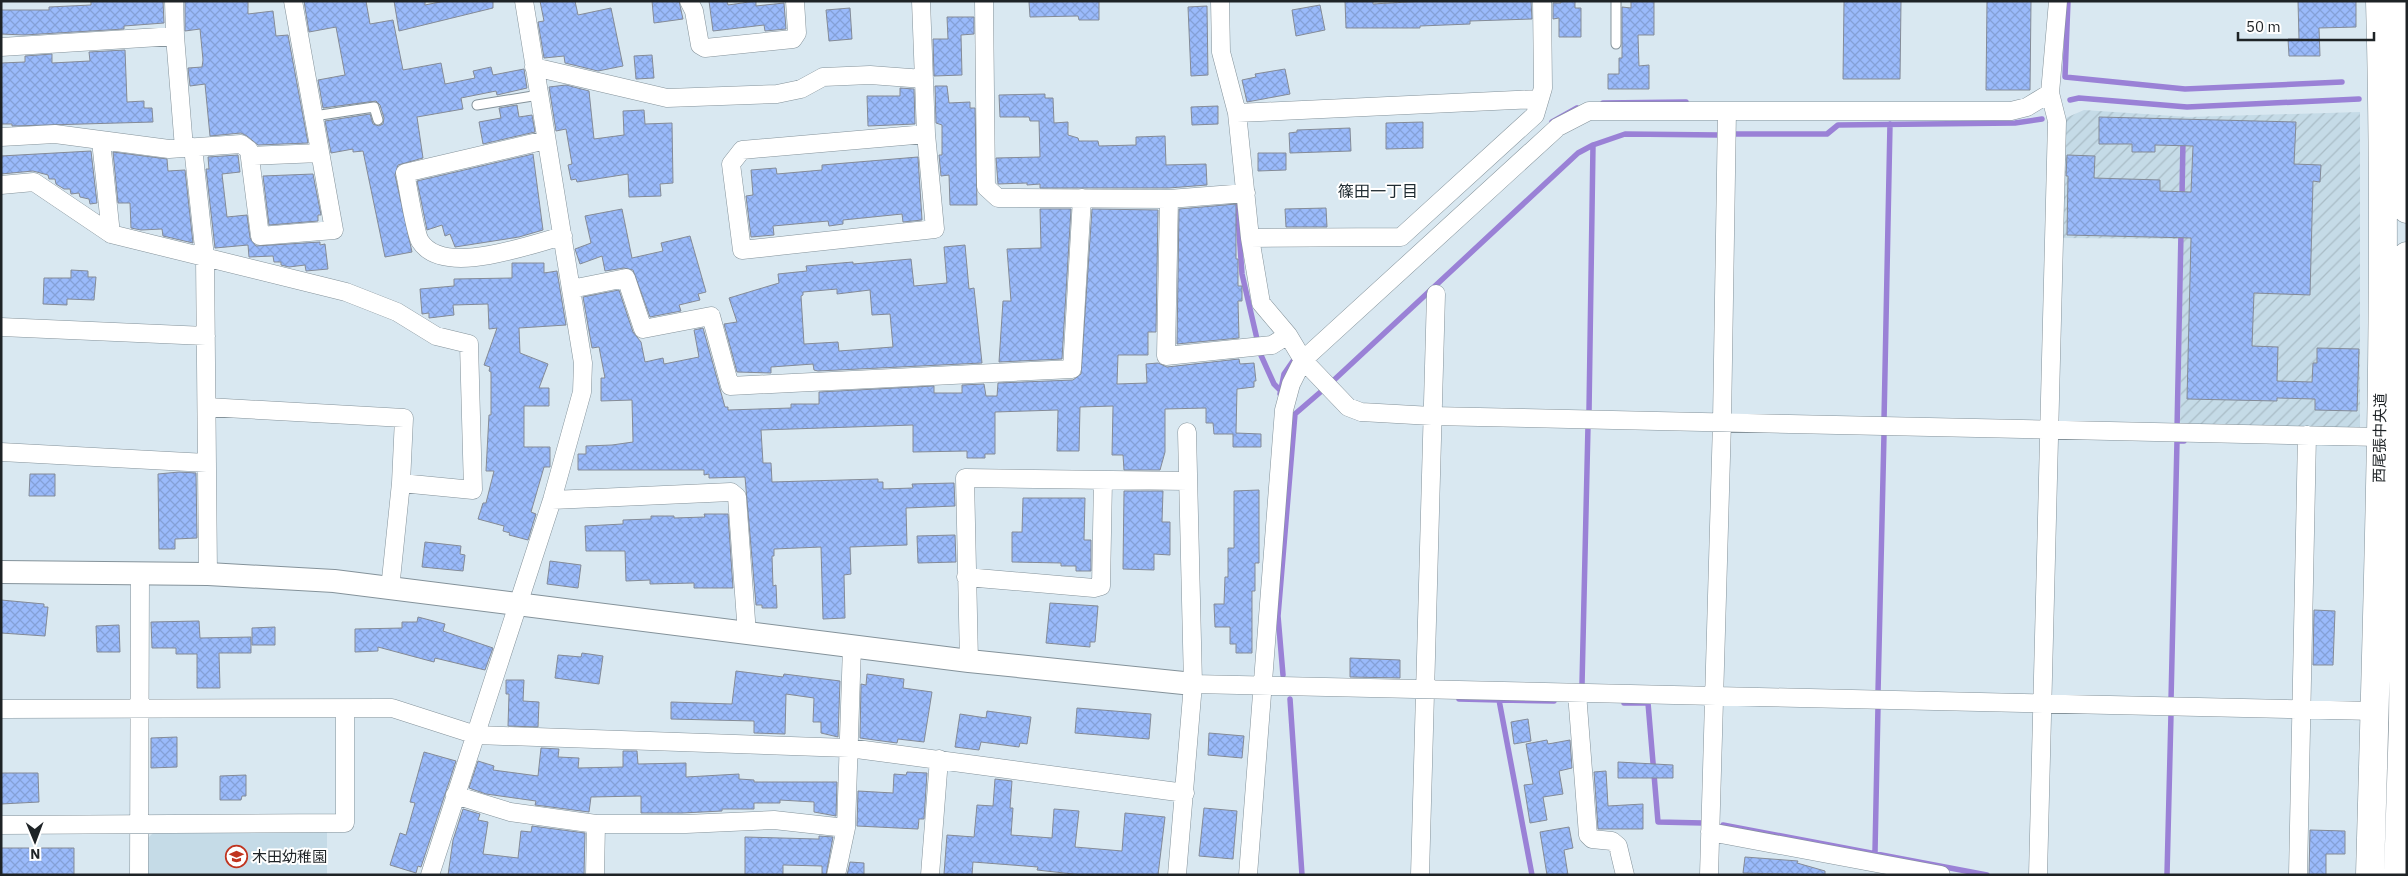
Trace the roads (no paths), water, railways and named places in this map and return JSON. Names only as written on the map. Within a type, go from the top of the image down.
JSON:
[{"type":"main road","name":"西尾張中央道","points":[[2380,1],[2397,440],[2405,723],[2398,875]]},
{"type":"main road","points":[[2404,1],[2407,209]]},
{"type":"main road","name":"西尾張中央道","points":[[2370,875],[2374,718],[2397,440],[2407,256]]},
{"type":"street","points":[[174,1],[188,148],[205,257],[208,574]]},
{"type":"street","points":[[1,137],[55,134],[146,147],[188,148],[241,144],[249,150],[260,236],[334,230],[293,1]]},
{"type":"street","points":[[430,875],[552,500],[582,392],[583,363],[524,1]]},
{"type":"street","points":[[689,1],[694,11],[700,45],[705,48],[793,39],[796,33],[794,1]]},
{"type":"street","points":[[921,1],[926,134],[935,229],[742,250],[731,164],[742,150],[926,134]]},
{"type":"street","points":[[984,1],[986,187],[998,198],[1169,199],[1246,193]]},
{"type":"street","points":[[1220,1],[1221,52],[1238,113],[1250,238],[1261,303],[1288,335],[1303,360],[1348,407],[1361,412],[1432,416],[2307,435],[2397,440]]},
{"type":"street","points":[[1250,238],[1401,237],[1535,115],[1542,88],[1542,1]]},
{"type":"street","points":[[2038,875],[2057,121],[2050,93],[2058,1]]},
{"type":"street","points":[[1,47],[176,36]]},
{"type":"street","points":[[534,67],[667,98],[776,94],[801,89],[823,77],[870,74],[924,79]]},
{"type":"street","points":[[1248,875],[1284,410],[1291,384],[1303,360],[1558,127],[1568,120],[1589,111],[2011,111],[2027,107],[2050,93]]},
{"type":"street","points":[[1238,113],[1540,99]]},
{"type":"street","points":[[1709,875],[1722,422],[1727,111]]},
{"type":"street","points":[[546,140],[405,173],[420,242],[438,255],[475,259],[563,236]]},
{"type":"street","points":[[101,141],[111,234]]},
{"type":"street","points":[[250,156],[320,154]]},
{"type":"street","points":[[1,184],[34,182],[111,234],[346,292],[397,312],[436,336],[470,344],[473,490],[401,484]]},
{"type":"street","points":[[572,290],[626,278],[643,329],[711,316],[730,386],[1072,369],[1082,198]]},
{"type":"street","points":[[1169,199],[1166,356],[1272,345],[1288,335]]},
{"type":"street","points":[[1420,875],[1436,294]]},
{"type":"street","points":[[1,327],[206,336]]},
{"type":"street","points":[[207,407],[404,418],[401,484],[390,588]]},
{"type":"street","points":[[1177,875],[1193,684],[1187,432]]},
{"type":"street","points":[[2298,875],[2307,435]]},
{"type":"street","points":[[1,452],[207,463]]},
{"type":"street","points":[[969,661],[965,478],[1188,482]]},
{"type":"street","points":[[966,577],[1094,588],[1101,586],[1103,480]]},
{"type":"street","points":[[552,500],[731,492],[737,498],[747,634]]},
{"type":"street","points":[[1,572],[208,574],[334,581],[969,661],[1193,684],[2301,710],[2405,723]]},
{"type":"street","points":[[139,875],[140,573]]},
{"type":"street","points":[[836,875],[846,828],[852,646]]},
{"type":"street","points":[[1577,693],[1588,835],[1592,839],[1612,841],[1618,846],[1625,875]]},
{"type":"street","points":[[1,709],[392,708],[476,735],[849,748],[1184,792]]},
{"type":"street","points":[[1,825],[345,823],[345,709]]},
{"type":"street","points":[[930,875],[939,759]]},
{"type":"street","points":[[455,795],[510,812],[596,824],[686,824],[774,820],[846,828]]},
{"type":"street","points":[[595,875],[596,824]]},
{"type":"street","points":[[1710,832],[1940,875]]},
{"type":"lane","points":[[1616,1],[1616,44]]},
{"type":"lane","points":[[477,105],[539,95]]},
{"type":"lane","points":[[314,116],[374,107],[378,120]]},
{"type":"waterway","points":[[2068,1],[2065,77],[2185,89],[2342,82]]},
{"type":"waterway","points":[[2070,100],[2079,98],[2187,107],[2359,99]]},
{"type":"waterway","points":[[1603,103],[1686,102]]},
{"type":"waterway","points":[[1552,122],[1577,108]]},
{"type":"waterway","points":[[1731,134],[1827,134],[1838,125],[2015,123],[2042,119]]},
{"type":"waterway","points":[[1884,421],[1890,124]]},
{"type":"waterway","points":[[1589,412],[1593,145],[1625,134],[1719,135]]},
{"type":"waterway","points":[[2182,197],[2183,139]]},
{"type":"waterway","points":[[1334,380],[1578,153],[1593,145]]},
{"type":"waterway","points":[[1237,203],[1242,274],[1257,339]]},
{"type":"waterway","points":[[2177,430],[2181,232]]},
{"type":"waterway","points":[[1260,353],[1274,384],[1280,390]]},
{"type":"waterway","points":[[1280,394],[1284,374],[1293,361]]},
{"type":"waterway","points":[[1283,675],[1278,616],[1295,414],[1324,389]]},
{"type":"waterway","points":[[1582,685],[1588,426]]},
{"type":"waterway","points":[[1878,693],[1884,434]]},
{"type":"waterway","points":[[2171,701],[2177,441],[2184,441]]},
{"type":"waterway","points":[[1290,699],[1302,875]]},
{"type":"waterway","points":[[1459,699],[1499,700]]},
{"type":"waterway","points":[[1532,875],[1499,700],[1554,701]]},
{"type":"waterway","points":[[1624,703],[1648,703],[1658,822],[1703,823]]},
{"type":"waterway","points":[[1875,852],[1878,707]]},
{"type":"waterway","points":[[2167,875],[2171,714]]},
{"type":"waterway","points":[[1723,825],[1987,875]]},
{"type":"place","name":"木田幼稚園","points":[[236,857]]},
{"type":"district","name":"篠田一丁目","points":[[1378,191]]}]
